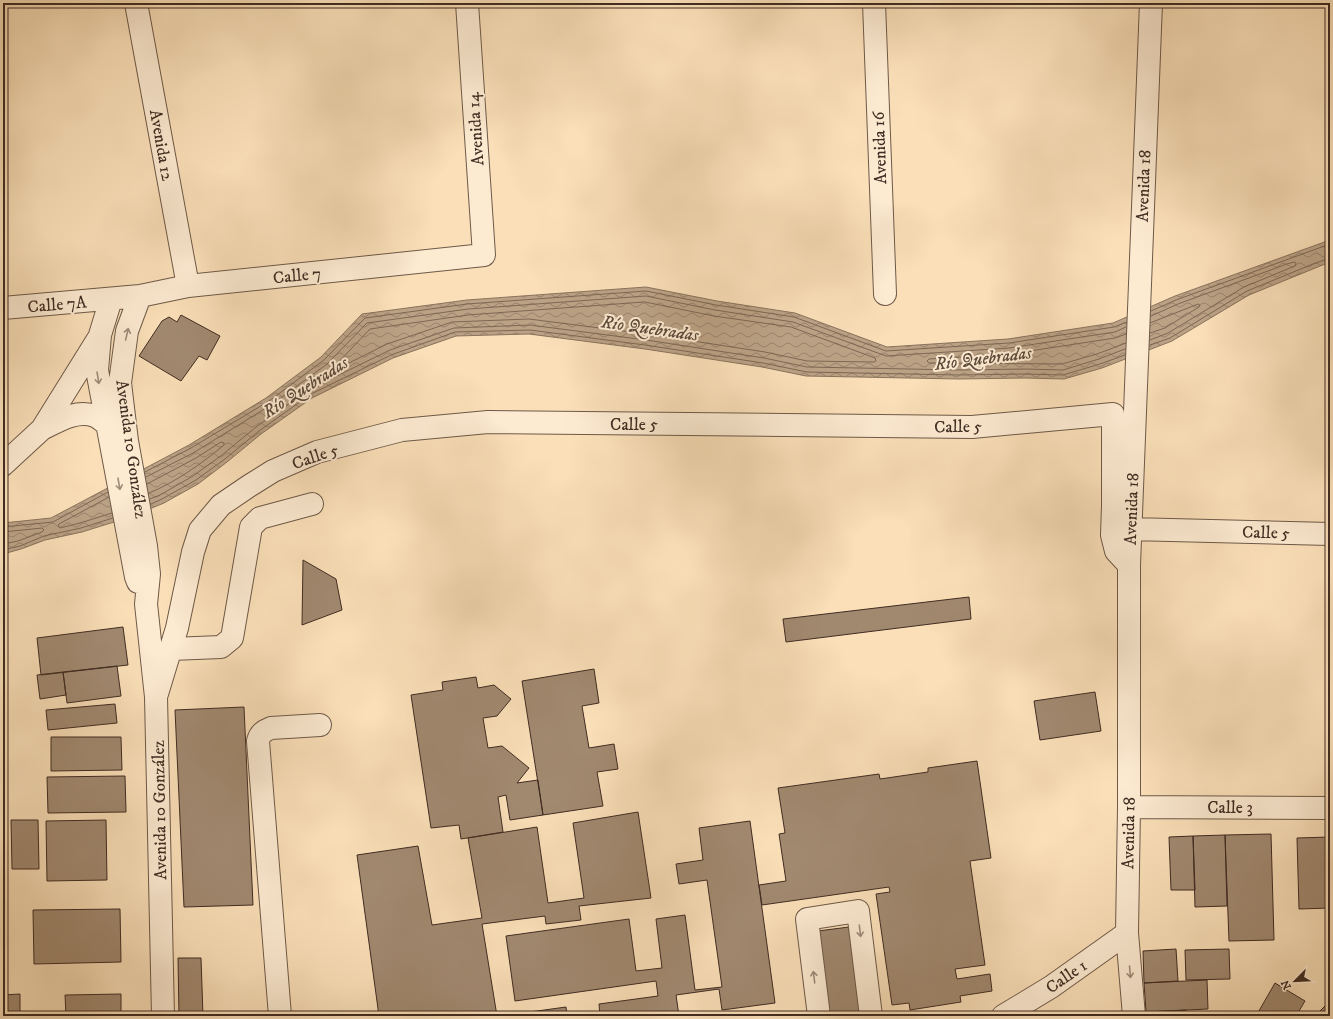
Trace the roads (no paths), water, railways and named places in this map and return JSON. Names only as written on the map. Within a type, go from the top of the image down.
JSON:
[{"type":"street","name":"Avenida 12","points":[[136,3],[188,286]]},
{"type":"street","name":"Avenida 14","points":[[467,3],[484,255]]},
{"type":"street","name":"Avenida 16","points":[[874,3],[885,294]]},
{"type":"street","name":"Avenida 18","points":[[1134,1016],[1127,933],[1129,807],[1129,565],[1151,3]]},
{"type":"street","name":"Calle 7","points":[[111,299],[140,296],[188,286],[484,255]]},
{"type":"street","name":"Avenida 10 González","points":[[116,438],[120,384],[127,331],[140,296]]},
{"type":"street","name":"Avenida 10 González","points":[[111,299],[100,335],[97,370],[102,401],[116,438],[139,548],[136,577],[146,604],[156,697],[163,1016]]},
{"type":"street","name":"Calle 7A","points":[[3,308],[111,299]]},
{"type":"street","points":[[3,465],[42,429],[100,335]]},
{"type":"street","points":[[42,429],[75,414],[96,416],[116,438]]},
{"type":"street","name":"Calle 5","points":[[156,697],[177,628],[193,552],[200,530],[221,505],[273,471],[317,452],[402,430],[488,422],[972,427],[1113,414],[1112,535],[1116,552],[1129,565]]},
{"type":"street","points":[[171,649],[221,646],[232,638],[251,527],[260,518],[312,504]]},
{"type":"street","name":"Calle 5","points":[[1130,529],[1330,534]]},
{"type":"street","points":[[280,1016],[258,741],[259,735],[265,730],[272,728],[320,725]]},
{"type":"street","name":"Calle 3","points":[[1129,807],[1330,808]]},
{"type":"street","points":[[819,1016],[808,918],[858,911],[871,1016]]},
{"type":"street","name":"Calle 1","points":[[1003,1016],[1051,987],[1127,933]]},
{"type":"water","name":"Río Quebradas","points":[[1330,240],[1330,262],[1249,295],[1172,341],[1102,368],[1064,379],[959,379],[806,376],[762,367],[645,349],[529,334],[456,336],[393,358],[312,398],[261,434],[198,484],[164,503],[130,517],[82,532],[45,540],[3,554],[3,523],[51,518],[189,445],[266,398],[321,357],[362,314],[467,300],[646,287],[717,301],[795,313],[887,347],[1008,339],[1113,323],[1175,296]]}]
